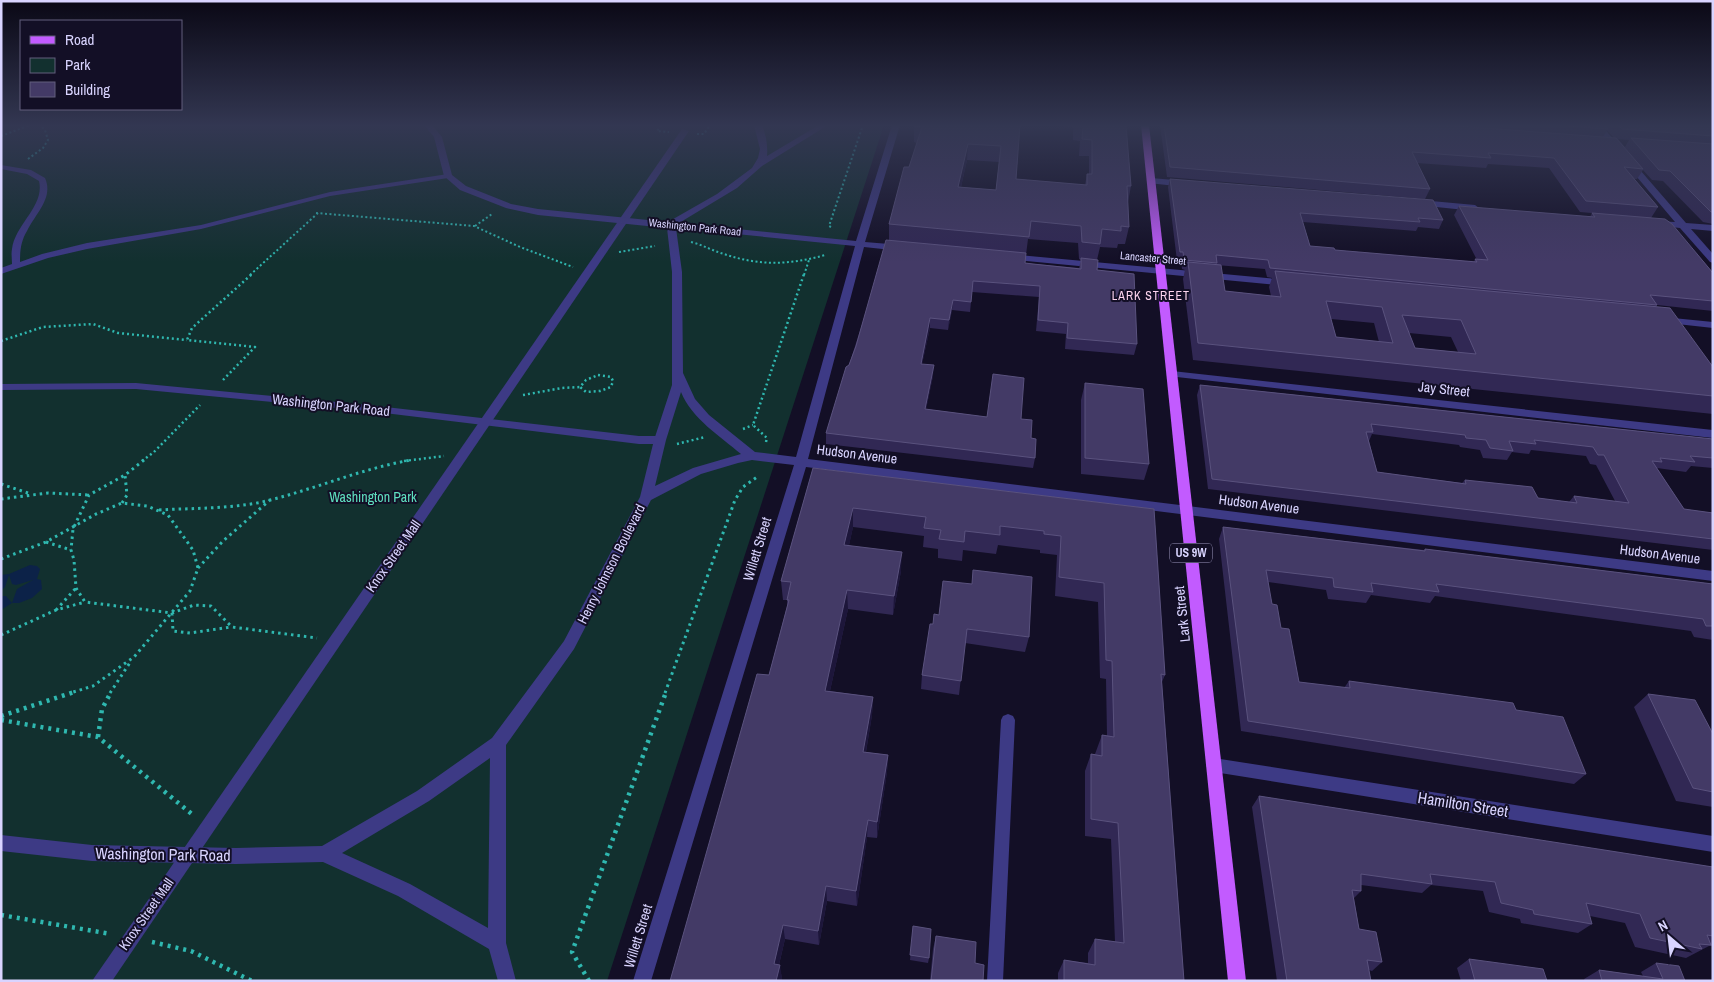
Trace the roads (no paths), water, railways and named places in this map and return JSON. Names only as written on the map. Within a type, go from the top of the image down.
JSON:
[{"type":"main road","name":"Lark Street","points":[[1150,171],[1237,981]]},
{"type":"street","points":[[447,171],[448,176]]},
{"type":"street","name":"Knox Street Mall","points":[[101,981],[658,171]]},
{"type":"street","points":[[671,224],[734,186],[752,171]]},
{"type":"street","name":"Willett Street","points":[[642,981],[800,462],[882,171]]},
{"type":"street","points":[[1637,171],[1713,260]]},
{"type":"street","name":"Washington Park Road","points":[[448,176],[464,188],[509,206],[538,212],[860,244]]},
{"type":"street","points":[[1151,181],[1193,184]]},
{"type":"street","points":[[1408,202],[1487,209]]},
{"type":"street","points":[[1644,222],[1713,228]]},
{"type":"street","name":"Henry Johnson Boulevard","points":[[498,743],[569,645],[646,497],[660,440],[678,385],[677,272],[671,224]]},
{"type":"street","points":[[860,244],[910,248]]},
{"type":"street","name":"Lancaster Street","points":[[998,256],[1298,284]]},
{"type":"street","points":[[1654,319],[1713,325]]},
{"type":"street","points":[[678,370],[690,400],[705,418],[752,456]]},
{"type":"street","name":"Jay Street","points":[[1172,374],[1713,434]]},
{"type":"street","points":[[646,497],[696,470],[729,459],[752,456],[800,462]]},
{"type":"street","name":"Hudson Avenue","points":[[800,462],[1713,576]]},
{"type":"street","points":[[498,743],[497,943],[507,981]]},
{"type":"street","name":"Washington Park Road","points":[[324,854],[423,796],[498,743]]},
{"type":"street","name":"Hamilton Street","points":[[1214,765],[1713,844]]},
{"type":"street","name":"Washington Park Road","points":[[1,843],[92,853],[236,856],[324,854],[404,890],[497,943]]},
{"type":"lane","points":[[16,265],[15,252],[19,234],[44,195],[46,186],[44,181],[36,174],[26,171]]},
{"type":"lane","points":[[1,271],[16,265],[86,246],[200,226],[341,192],[448,176]]},
{"type":"lane","name":"Washington Park Road","points":[[1,388],[136,386],[485,421],[639,440],[660,440]]},
{"type":"lane","points":[[995,981],[1008,720]]},
{"type":"water","points":[[30,565],[37,566],[40,569],[37,579],[41,580],[42,589],[32,598],[19,603],[12,603],[17,589],[33,580],[16,585],[12,584],[9,575],[5,587],[1,591],[1,575],[9,574]]},
{"type":"water","points":[[1,596],[6,596],[12,603],[1,610]]},
{"type":"district","name":"LARK STREET","points":[[1151,296]]},
{"type":"park label","name":"Washington Park","points":[[373,497]]}]
